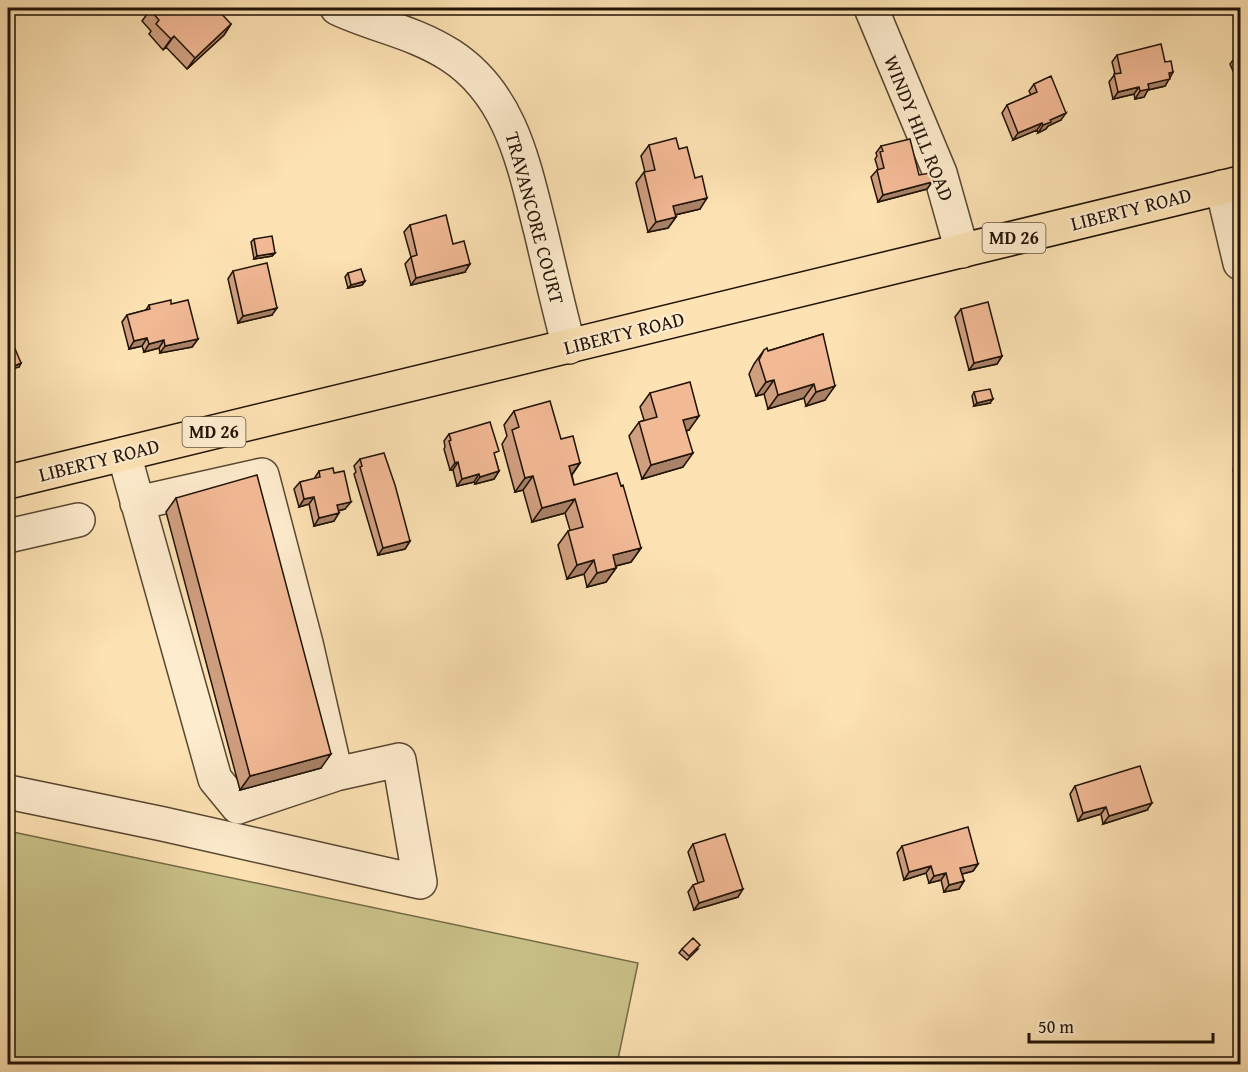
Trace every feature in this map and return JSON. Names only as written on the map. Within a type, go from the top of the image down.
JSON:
[{"type":"main road","name":"LIBERTY ROAD","points":[[8,482],[1231,185]]},
{"type":"street","name":"TRAVANCORE COURT","points":[[337,8],[424,39],[452,56],[476,75],[494,97],[508,120],[523,160],[569,347]]},
{"type":"street","name":"WINDY HILL ROAD","points":[[871,8],[940,172],[962,251]]},
{"type":"street","points":[[1231,185],[1240,263]]},
{"type":"street","points":[[124,454],[214,779],[238,807]]},
{"type":"street","points":[[137,503],[262,475],[306,643],[336,774]]},
{"type":"street","points":[[8,536],[78,520]]},
{"type":"street","points":[[8,792],[420,882],[399,760],[336,774],[238,807]]},
{"type":"street","points":[[231,839],[238,807]]},
{"type":"shaded area","points":[[8,831],[638,963],[617,1064],[8,1064]]},
{"type":"building","points":[[153,8],[204,8],[209,13],[216,8],[231,24],[195,58],[174,36],[171,39],[156,24],[159,20],[150,10]]},
{"type":"building","points":[[1161,44],[1165,62],[1171,61],[1173,72],[1169,73],[1170,79],[1148,84],[1149,89],[1140,91],[1139,87],[1118,92],[1114,74],[1121,73],[1117,55]]},
{"type":"building","points":[[1240,54],[1240,68],[1236,56]]},
{"type":"building","points":[[1051,76],[1066,113],[1050,120],[1051,122],[1043,125],[1042,123],[1018,133],[1007,105],[1037,92],[1034,84]]},
{"type":"building","points":[[676,138],[679,149],[687,147],[695,178],[702,176],[707,198],[673,206],[676,217],[656,222],[644,172],[655,170],[649,145]]},
{"type":"building","points":[[910,139],[919,175],[930,173],[932,182],[883,195],[877,170],[884,168],[880,152],[883,151],[881,146]]},
{"type":"building","points":[[446,215],[453,244],[464,241],[470,264],[416,278],[411,257],[417,255],[410,225]]},
{"type":"building","points":[[272,236],[275,253],[257,256],[254,239]]},
{"type":"building","points":[[267,263],[277,308],[243,316],[233,271]]},
{"type":"building","points":[[361,269],[365,281],[351,285],[348,273]]},
{"type":"building","points":[[171,300],[171,304],[188,300],[198,339],[165,346],[164,340],[149,344],[147,338],[134,341],[127,315],[150,309],[149,305]]},
{"type":"building","points":[[988,302],[1002,356],[974,363],[961,309]]},
{"type":"building","points":[[823,334],[835,386],[816,392],[814,384],[778,395],[774,380],[766,382],[759,360],[764,350],[767,348],[768,351]]},
{"type":"building","points":[[11,339],[21,363],[8,369],[8,360],[12,358],[8,347],[8,341]]},
{"type":"building","points":[[690,382],[699,416],[683,420],[693,453],[651,465],[639,422],[657,417],[650,393]]},
{"type":"building","points":[[990,389],[993,399],[977,403],[974,392]]},
{"type":"building","points":[[550,401],[561,439],[573,436],[580,463],[569,466],[574,485],[617,473],[621,486],[623,485],[641,548],[613,555],[616,568],[597,573],[594,560],[577,565],[568,531],[583,527],[575,499],[542,508],[533,476],[525,478],[512,430],[519,427],[514,411]]},
{"type":"building","points":[[490,422],[499,451],[494,453],[499,471],[480,477],[479,474],[462,479],[458,462],[455,463],[449,434]]},
{"type":"building","points":[[384,453],[410,541],[383,548],[360,467],[362,466],[360,459]]},
{"type":"building","points":[[333,468],[334,473],[344,471],[351,502],[337,505],[339,513],[319,518],[314,497],[304,499],[300,482],[320,477],[319,471]]},
{"type":"building","points":[[257,475],[331,754],[250,776],[176,498]]},
{"type":"building","points":[[1140,766],[1152,803],[1109,816],[1106,807],[1083,813],[1075,786]]},
{"type":"building","points":[[968,827],[978,864],[960,868],[964,881],[949,885],[946,873],[934,876],[931,866],[909,872],[902,846]]},
{"type":"building","points":[[725,834],[743,889],[699,903],[693,885],[704,881],[693,844]]},
{"type":"building","points":[[693,938],[700,945],[689,956],[682,949]]}]
